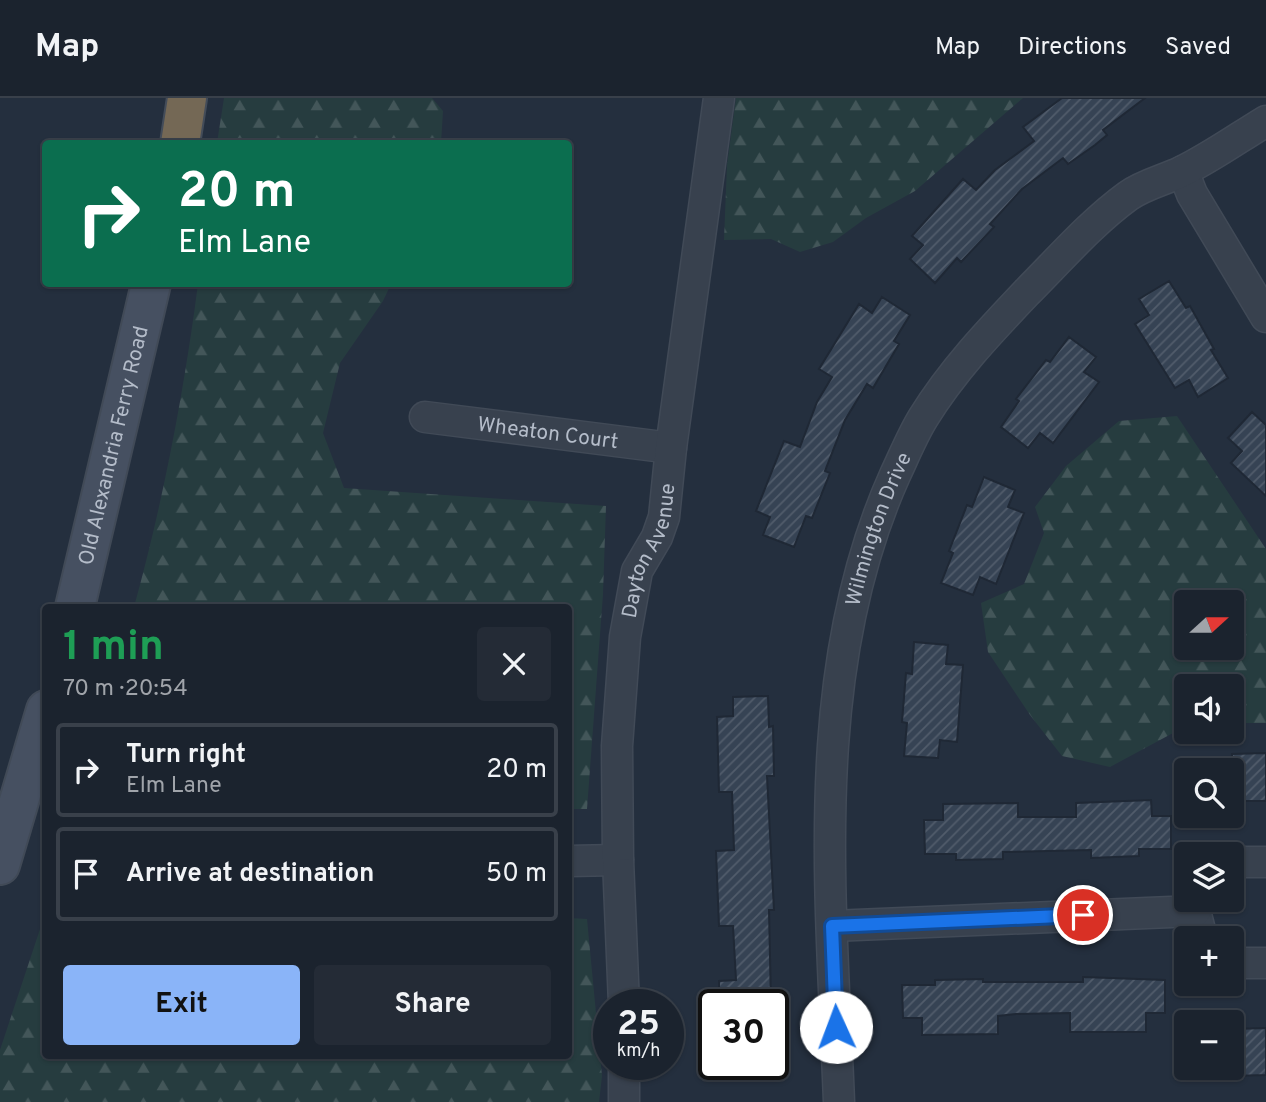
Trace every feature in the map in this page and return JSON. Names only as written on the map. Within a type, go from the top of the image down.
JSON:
[{"type":"highway","points":[[181,140],[187,98]]},
{"type":"main road","name":"Old Alexandria Ferry Road","points":[[76,604],[150,287]]},
{"type":"main road","points":[[0,865],[42,723]]},
{"type":"street","name":"Dayton Avenue","points":[[623,989],[618,860],[618,723],[627,625],[637,572],[657,537],[664,517],[719,98]]},
{"type":"street","name":"Wilmington Drive","points":[[839,1102],[832,926],[833,747],[840,676],[857,582],[883,501],[921,420],[943,388],[979,342],[1087,232],[1130,194],[1183,171],[1266,121]]},
{"type":"street","points":[[1183,171],[1192,194],[1266,317]]},
{"type":"street","name":"Wheaton Court","points":[[425,417],[671,448]]},
{"type":"street","points":[[572,861],[618,860]]},
{"type":"street","points":[[1244,862],[1266,862]]},
{"type":"street","points":[[832,926],[1199,916]]},
{"type":"street","points":[[1244,963],[1266,963]]},
{"type":"street","points":[[624,1080],[624,1102]]},
{"type":"green space","points":[[224,98],[432,98],[443,111],[441,140],[217,140]]},
{"type":"green space","points":[[736,98],[1023,98],[915,191],[866,218],[833,242],[800,252],[771,239],[724,240],[727,165]]},
{"type":"green space","points":[[198,287],[390,287],[383,301],[340,363],[323,433],[344,488],[606,506],[603,594],[587,809],[572,809],[572,604],[135,604],[172,447]]},
{"type":"green space","points":[[1177,416],[1266,549],[1266,723],[1244,723],[1244,674],[1174,674],[1174,732],[1110,767],[1062,756],[1030,715],[988,652],[981,603],[1024,584],[1044,533],[1035,507],[1066,466],[1119,421]]},
{"type":"green space","points":[[572,918],[587,919],[594,989],[593,1080],[602,1080],[599,1102],[0,1102],[0,1050],[42,923],[42,1059],[572,1059]]},
{"type":"building","points":[[1062,98],[1145,98],[1103,130],[1107,135],[1095,145],[1068,164],[1063,158],[1022,189],[990,224],[994,227],[961,262],[957,258],[935,283],[910,259],[923,245],[912,236],[963,179],[976,190],[995,170],[1034,141],[1023,127]]},
{"type":"building","points":[[1169,281],[1186,308],[1190,306],[1228,378],[1198,397],[1189,380],[1175,388],[1135,324],[1149,315],[1139,299]]},
{"type":"building","points":[[882,297],[910,315],[894,341],[899,344],[873,388],[867,384],[845,420],[825,471],[830,473],[812,518],[806,516],[794,547],[763,535],[770,517],[756,511],[784,441],[800,447],[817,402],[832,377],[819,369],[859,304],[872,313]]},
{"type":"building","points":[[1069,337],[1096,357],[1084,372],[1099,382],[1053,443],[1040,433],[1028,448],[1001,427],[1019,401],[1016,399],[1046,360],[1050,362]]},
{"type":"building","points":[[1252,412],[1266,425],[1266,496],[1231,463],[1242,451],[1228,438]]},
{"type":"building","points":[[984,477],[1015,490],[1008,507],[1024,513],[996,584],[980,577],[973,595],[941,583],[953,553],[949,551],[967,505],[972,507]]},
{"type":"building","points":[[914,642],[948,645],[946,664],[963,665],[957,742],[940,740],[938,758],[904,756],[907,723],[902,722],[906,673],[912,674]]},
{"type":"building","points":[[768,696],[769,727],[773,726],[774,776],[767,776],[774,910],[769,910],[771,989],[719,989],[719,981],[736,980],[733,926],[719,926],[716,851],[734,850],[732,792],[719,792],[717,717],[733,716],[733,697]]},
{"type":"building","points":[[1266,753],[1266,801],[1244,801],[1244,758],[1232,758],[1232,754]]},
{"type":"building","points":[[1151,800],[1152,816],[1171,816],[1171,849],[1139,849],[1139,856],[1091,858],[1091,850],[1003,852],[1003,859],[956,860],[956,854],[925,854],[924,820],[943,820],[943,804],[1018,803],[1018,817],[1076,817],[1076,803]]},
{"type":"building","points":[[1083,977],[1165,980],[1165,1013],[1146,1013],[1146,1032],[1070,1032],[1070,1013],[998,1016],[998,1034],[922,1035],[922,1018],[903,1018],[902,985],[935,985],[935,980],[983,979],[983,982],[1083,982]]},
{"type":"building","points":[[1266,1028],[1266,1075],[1244,1076],[1244,1029]]},
{"type":"route","points":[[836,1027],[832,926],[1083,915]]}]
